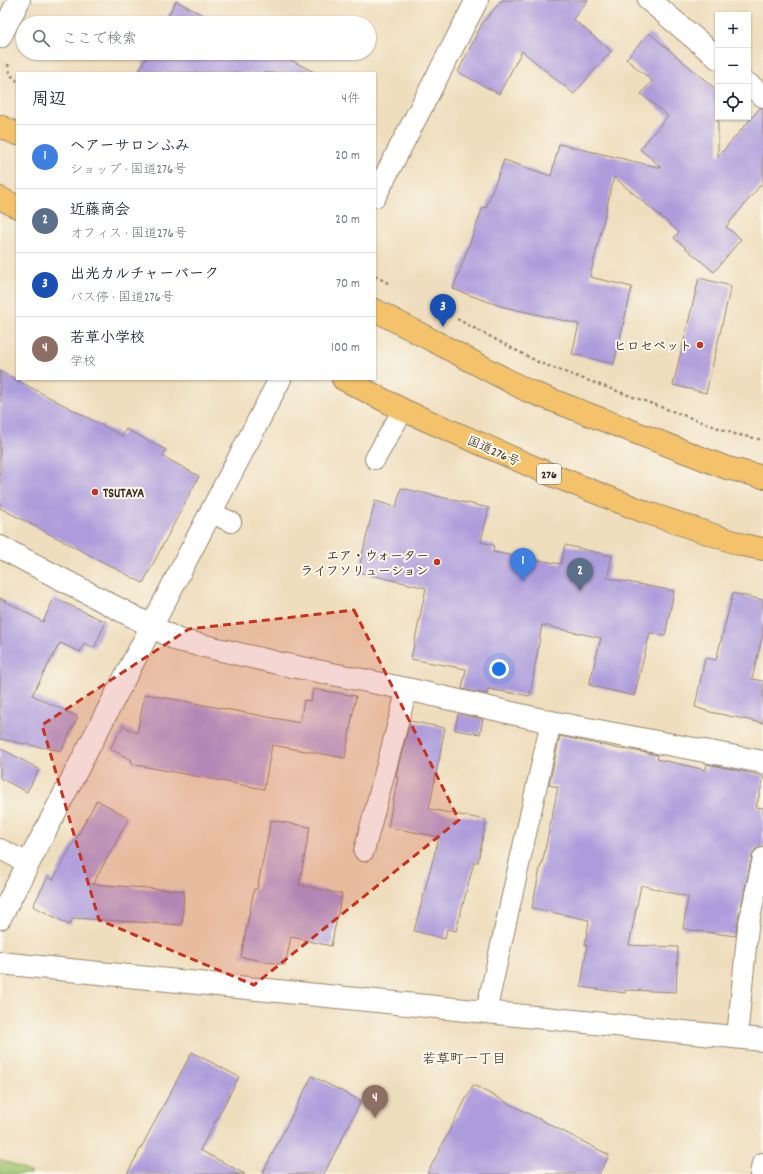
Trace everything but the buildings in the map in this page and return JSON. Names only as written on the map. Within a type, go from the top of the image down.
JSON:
[{"type":"highway","points":[[0,126],[16,134]]},
{"type":"highway","points":[[0,198],[16,206]]},
{"type":"highway","points":[[376,311],[526,390],[727,468],[763,478]]},
{"type":"highway","name":"国道276号","points":[[345,380],[403,410],[552,475],[645,512],[743,544],[763,549]]},
{"type":"street","points":[[0,37],[19,0]]},
{"type":"street","points":[[376,194],[478,0]]},
{"type":"street","points":[[649,0],[715,55]]},
{"type":"street","points":[[751,86],[763,96]]},
{"type":"street","points":[[0,918],[279,380]]},
{"type":"street","points":[[0,548],[178,640],[552,722],[763,762]]},
{"type":"street","points":[[0,963],[763,1040]]},
{"type":"street","points":[[761,1174],[763,1164]]},
{"type":"lane","points":[[375,459],[403,410]]},
{"type":"lane","points":[[210,512],[231,522]]},
{"type":"lane","points":[[364,851],[407,689]]},
{"type":"lane","points":[[486,1012],[552,722]]},
{"type":"lane","points":[[0,849],[28,863]]},
{"type":"lane","points":[[737,1037],[748,927],[763,858]]},
{"type":"path","points":[[376,277],[396,287]]},
{"type":"path","points":[[451,316],[540,363],[735,434],[763,440]]},
{"type":"highlighted area","points":[[354,610],[459,820],[254,985],[99,920],[42,725],[189,629]]},
{"type":"green space","points":[[0,1159],[30,1172],[30,1174],[0,1174]]},
{"type":"place","name":"出光カルチャーパーク","points":[[443,327]]},
{"type":"place","name":"ヒロセペット","points":[[700,345]]},
{"type":"place","name":"TSUTAYA","points":[[95,492]]},
{"type":"place","name":"エア・ウォーター ライフソリューション","points":[[437,562]]},
{"type":"place","name":"ヘアーサロンふみ","points":[[523,581]]},
{"type":"place","name":"近藤商会","points":[[580,591]]},
{"type":"place","name":"若草小学校","points":[[375,1118]]},
{"type":"district","name":"若草町一丁目","points":[[464,1058]]}]
